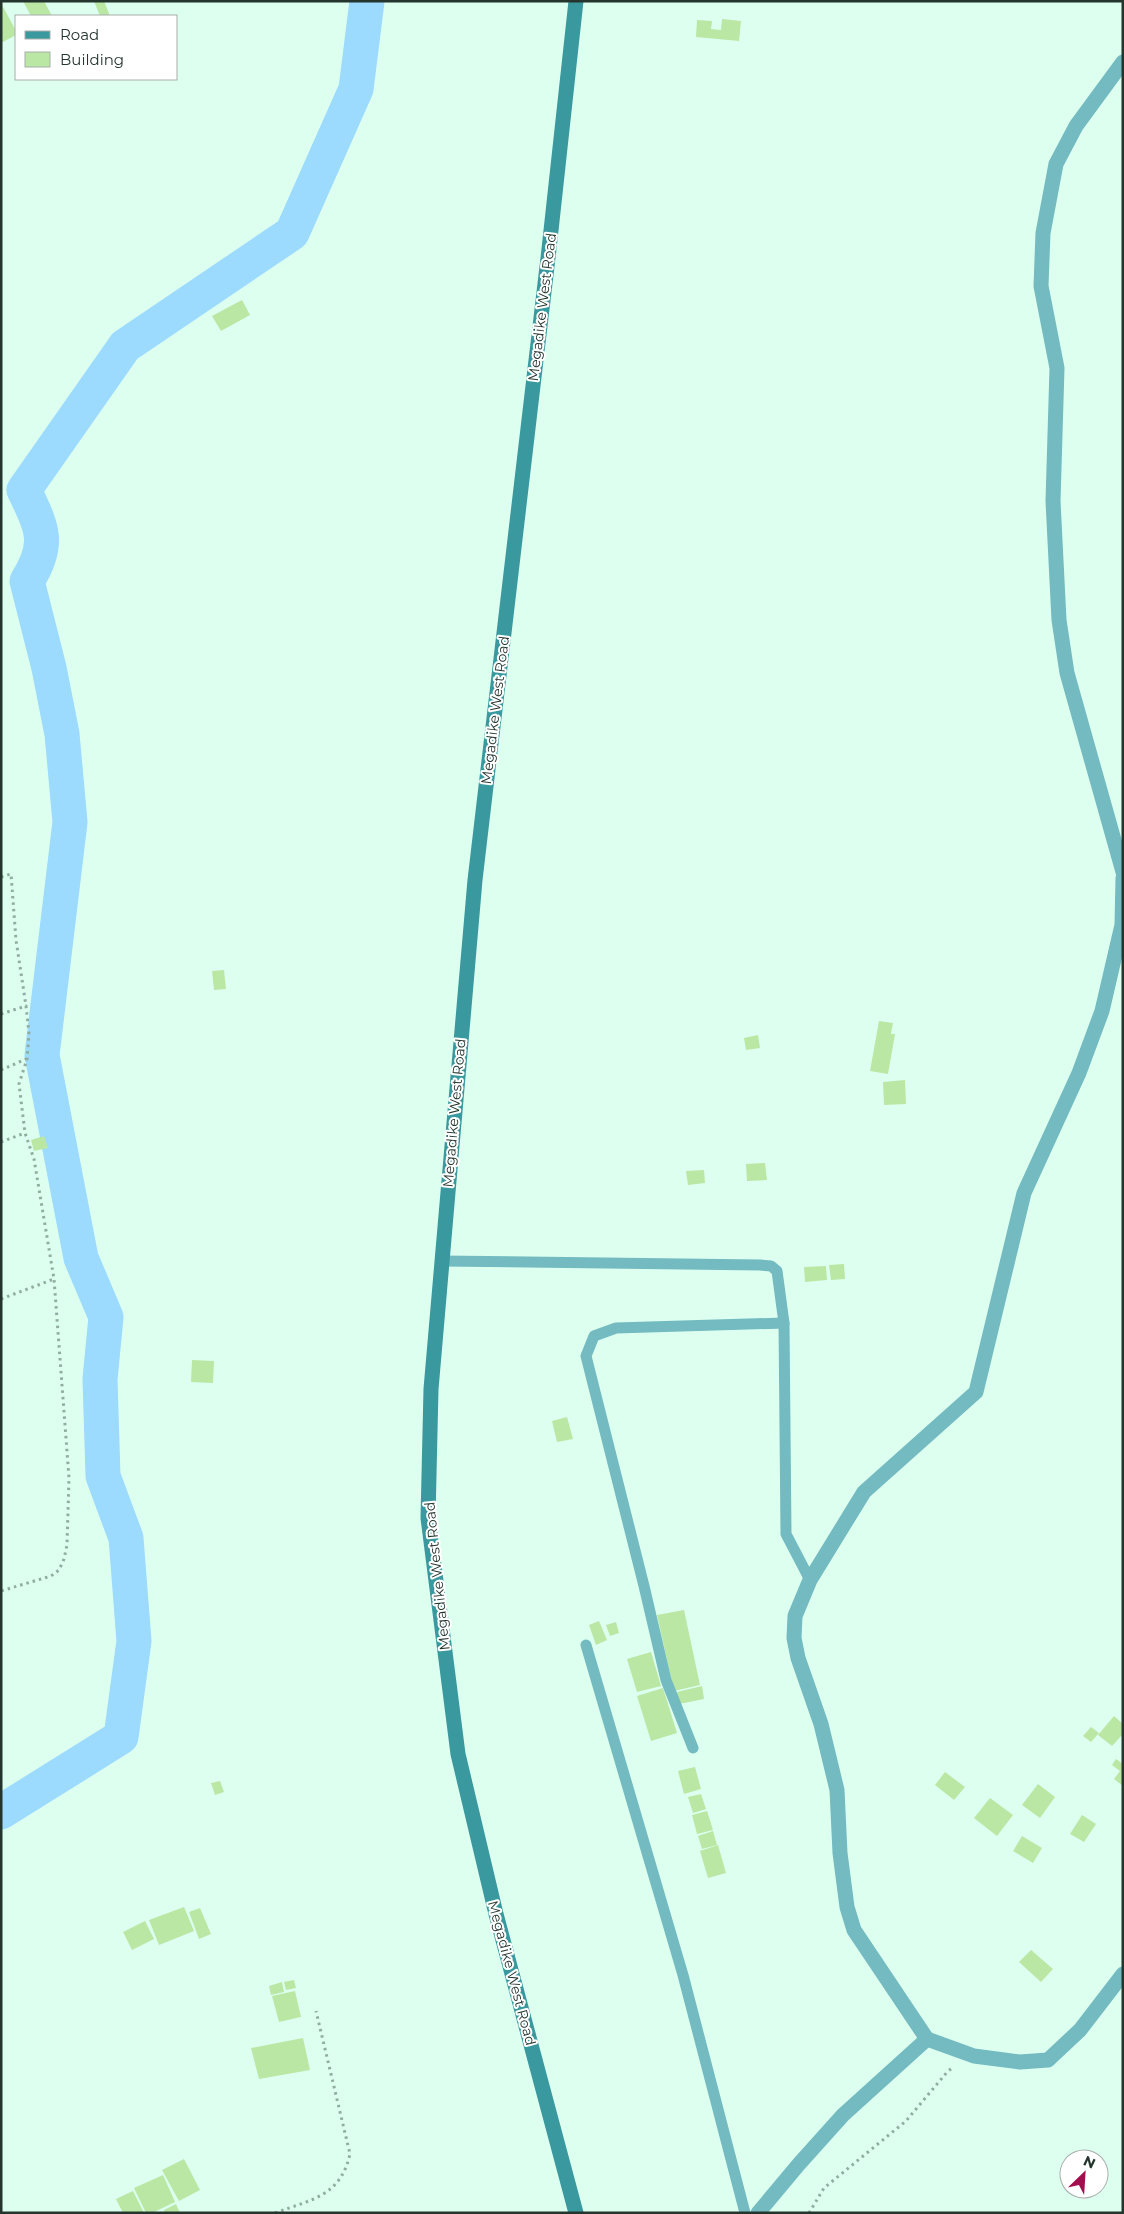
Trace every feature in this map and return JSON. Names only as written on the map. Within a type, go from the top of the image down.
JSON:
[{"type":"street","name":"Megadike West Road","points":[[576,1],[475,880],[431,1389],[428,1518],[458,1754],[496,1914],[576,2213]]},
{"type":"street","points":[[1123,62],[1076,126],[1056,164],[1043,233],[1041,286],[1057,368],[1053,501],[1059,620],[1067,673],[1123,872]]},
{"type":"street","points":[[1123,878],[1122,925],[1102,1011],[1075,1082],[1024,1193],[976,1392],[864,1492],[810,1580],[795,1616],[794,1638],[821,1724],[837,1790],[840,1853],[847,1907],[854,1930],[927,2039],[974,2056],[1020,2062],[1048,2060],[1080,2030],[1123,1974]]},
{"type":"street","points":[[758,2213],[798,2164],[843,2115],[927,2039]]},
{"type":"lane","points":[[441,1261],[771,1266],[778,1271],[784,1323],[786,1534],[810,1580]]},
{"type":"lane","points":[[693,1748],[666,1680],[586,1356],[594,1336],[616,1328],[784,1323]]},
{"type":"lane","points":[[586,1645],[683,1975],[745,2213]]},
{"type":"path","points":[[1,877],[11,874],[16,940],[29,1034],[27,1059],[19,1084],[25,1133],[34,1159],[54,1279],[69,1478],[67,1545],[59,1570],[51,1576],[1,1591]]},
{"type":"path","points":[[1,1014],[26,1006]]},
{"type":"path","points":[[1,1070],[27,1059]]},
{"type":"path","points":[[1,1142],[25,1133]]},
{"type":"path","points":[[1,1299],[54,1279]]},
{"type":"path","points":[[275,2213],[326,2193],[344,2174],[350,2154],[316,2011]]},
{"type":"path","points":[[809,2213],[824,2188],[906,2121],[948,2071],[974,2056]]},
{"type":"building","points":[[23,1],[44,1],[51,15],[30,15]]},
{"type":"building","points":[[94,1],[104,1],[110,15],[100,15]]},
{"type":"building","points":[[1,3],[15,29],[15,36],[1,43]]},
{"type":"building","points":[[722,19],[741,21],[739,41],[696,37],[697,20],[712,21],[711,29],[721,30]]},
{"type":"building","points":[[242,300],[250,315],[221,331],[212,316]]},
{"type":"building","points":[[224,970],[226,989],[214,990],[212,971]]},
{"type":"building","points":[[879,1021],[893,1023],[891,1034],[895,1034],[888,1074],[870,1071]]},
{"type":"building","points":[[758,1035],[760,1048],[746,1050],[744,1038]]},
{"type":"building","points":[[905,1080],[906,1104],[884,1105],[883,1082]]},
{"type":"building","points":[[44,1136],[48,1148],[34,1151],[31,1140]]},
{"type":"building","points":[[765,1163],[767,1180],[747,1181],[746,1164]]},
{"type":"building","points":[[704,1170],[705,1183],[688,1185],[686,1171]]},
{"type":"building","points":[[844,1264],[845,1279],[831,1280],[829,1265]]},
{"type":"building","points":[[826,1266],[827,1280],[805,1282],[804,1267]]},
{"type":"building","points":[[192,1360],[214,1361],[213,1383],[191,1382]]},
{"type":"building","points":[[567,1417],[573,1439],[557,1442],[552,1421]]},
{"type":"building","points":[[684,1610],[700,1685],[674,1691],[657,1615]]},
{"type":"building","points":[[599,1621],[607,1640],[596,1645],[589,1625]]},
{"type":"building","points":[[616,1622],[619,1633],[610,1636],[606,1625]]},
{"type":"building","points":[[651,1652],[661,1686],[637,1692],[627,1659]]},
{"type":"building","points":[[702,1686],[704,1699],[679,1704],[677,1692]]},
{"type":"building","points":[[663,1688],[677,1733],[651,1741],[637,1696]]},
{"type":"building","points":[[1114,1716],[1123,1724],[1123,1734],[1112,1746],[1098,1735]]},
{"type":"building","points":[[1091,1727],[1099,1733],[1091,1742],[1083,1736]]},
{"type":"building","points":[[1116,1759],[1123,1764],[1123,1786],[1114,1779],[1120,1771],[1112,1765]]},
{"type":"building","points":[[695,1767],[701,1789],[684,1794],[678,1771]]},
{"type":"building","points":[[945,1772],[965,1787],[954,1800],[935,1785]]},
{"type":"building","points":[[220,1781],[224,1792],[215,1795],[211,1783]]},
{"type":"building","points":[[1038,1784],[1055,1797],[1040,1818],[1022,1805]]},
{"type":"building","points":[[701,1794],[706,1809],[693,1813],[688,1797]]},
{"type":"building","points":[[990,1798],[1013,1815],[997,1836],[974,1818]]},
{"type":"building","points":[[707,1811],[713,1830],[697,1834],[692,1815]]},
{"type":"building","points":[[1082,1815],[1096,1824],[1084,1842],[1070,1834]]},
{"type":"building","points":[[713,1831],[717,1845],[702,1849],[698,1836]]},
{"type":"building","points":[[1022,1836],[1042,1848],[1033,1863],[1013,1851]]},
{"type":"building","points":[[718,1845],[726,1873],[708,1878],[700,1851]]},
{"type":"building","points":[[184,1907],[194,1931],[159,1945],[149,1920]]},
{"type":"building","points":[[200,1908],[211,1934],[199,1939],[189,1912]]},
{"type":"building","points":[[145,1921],[154,1939],[132,1950],[123,1932]]},
{"type":"building","points":[[1031,1950],[1053,1969],[1041,1982],[1019,1962]]},
{"type":"building","points":[[294,1980],[296,1988],[286,1990],[284,1982]]},
{"type":"building","points":[[282,1982],[284,1992],[271,1995],[269,1986]]},
{"type":"building","points":[[295,1991],[301,2017],[279,2022],[272,1996]]},
{"type":"building","points":[[303,2038],[310,2070],[259,2079],[251,2048]]},
{"type":"building","points":[[184,2159],[200,2190],[179,2201],[162,2170]]},
{"type":"building","points":[[163,2175],[175,2202],[152,2213],[146,2213],[134,2188]]},
{"type":"building","points":[[133,2191],[144,2213],[123,2213],[116,2199]]},
{"type":"building","points":[[176,2204],[180,2213],[165,2213],[164,2210]]},
{"type":"waterway","points":[[1,1812],[121,1737],[134,1641],[126,1538],[103,1476],[100,1379],[106,1317],[81,1258],[42,1055],[70,822],[62,734],[49,668],[27,581],[39,556],[41,536],[39,525],[24,490],[125,346],[292,233],[356,89],[367,1]]}]
